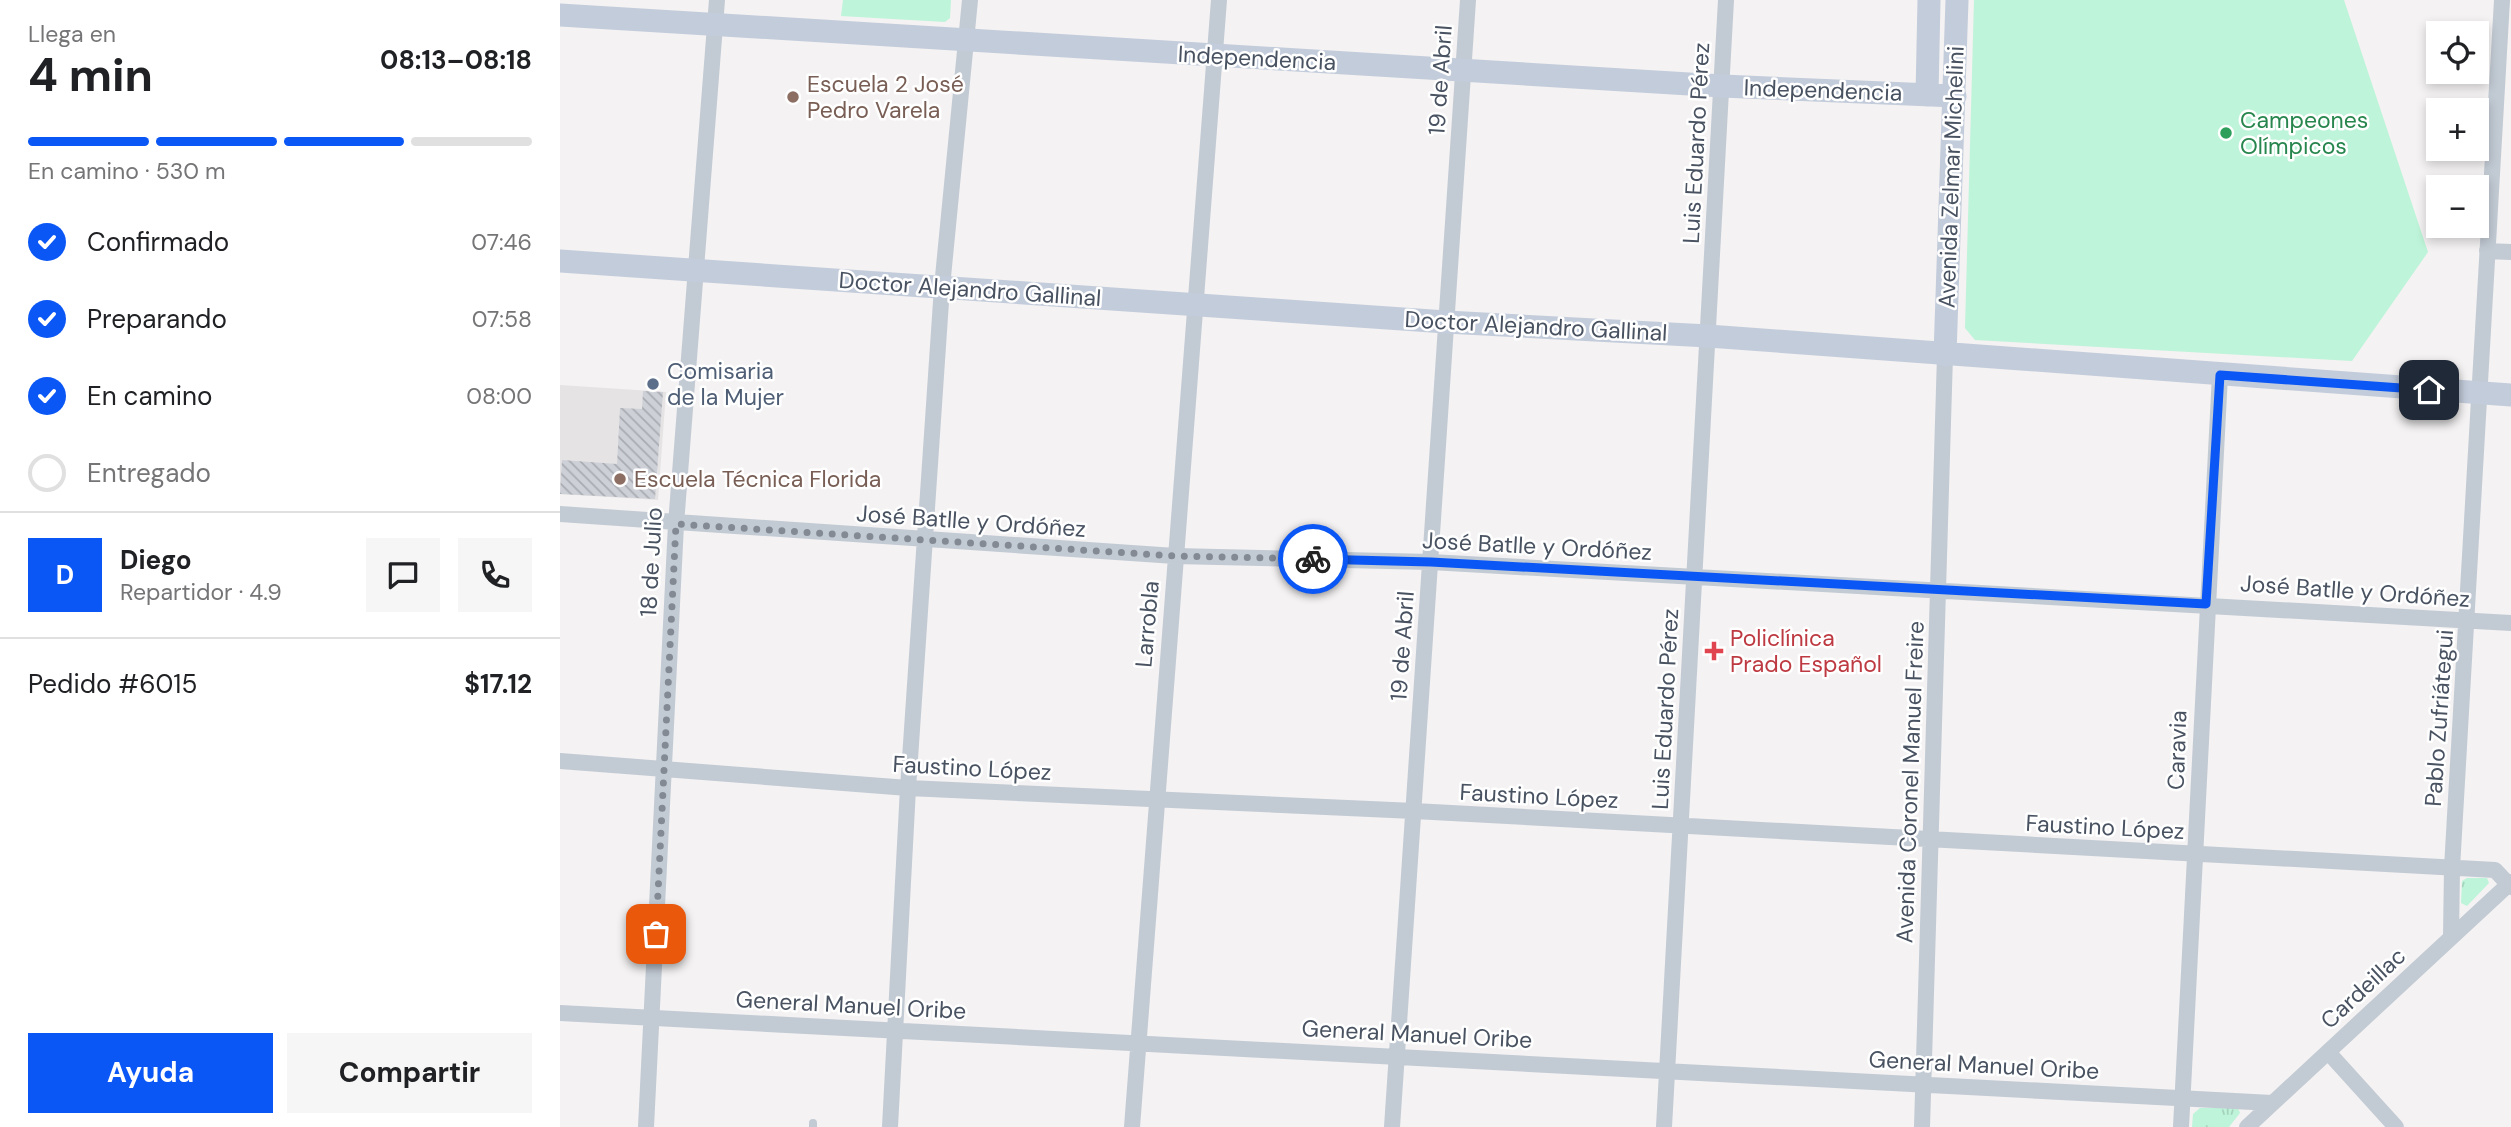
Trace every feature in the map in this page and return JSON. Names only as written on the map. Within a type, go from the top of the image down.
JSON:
[{"type":"street","name":"18 de Julio","points":[[646,1127],[676,524],[717,0]]},
{"type":"street","points":[[890,1127],[924,541],[942,288],[970,0]]},
{"type":"street","name":"Larrobla","points":[[1132,1127],[1155,800],[1219,0]]},
{"type":"street","name":"19 de Abril","points":[[1392,1127],[1468,0]]},
{"type":"street","name":"Luis Eduardo Pérez","points":[[1664,1127],[1727,0]]},
{"type":"street","points":[[1927,95],[1929,0]]},
{"type":"street","name":"Avenida Zelmar Michelini","points":[[1945,355],[1957,0]]},
{"type":"street","name":"Pablo Zufriátegui","points":[[2452,936],[2452,868],[2487,251],[2503,127],[2502,0]]},
{"type":"street","name":"Independencia","points":[[560,15],[1722,86],[1955,96]]},
{"type":"street","points":[[2487,251],[2511,252]]},
{"type":"street","name":"Doctor Alejandro Gallinal","points":[[560,261],[1446,322],[1708,337],[2511,395]]},
{"type":"street","name":"Avenida Coronel Manuel Freire","points":[[1922,1127],[1945,355]]},
{"type":"street","name":"Caravia","points":[[2181,1127],[2206,604],[2220,375]]},
{"type":"street","name":"José Batlle y Ordóñez","points":[[560,514],[924,541],[1175,556],[1431,562],[2511,623]]},
{"type":"street","name":"Faustino López","points":[[560,761],[908,788],[1414,811],[2495,870],[2510,885]]},
{"type":"street","name":"Cardeillac","points":[[2247,1127],[2510,885]]},
{"type":"street","name":"General Manuel Oribe","points":[[560,1013],[2272,1103]]},
{"type":"street","points":[[2329,1052],[2396,1127]]},
{"type":"shaded area","points":[[560,385],[666,392],[658,500],[560,494]]},
{"type":"green space","points":[[843,0],[951,0],[950,18],[945,22],[841,16]]},
{"type":"green space","points":[[1974,0],[2344,0],[2428,252],[2352,361],[1975,340],[1965,328]]},
{"type":"green space","points":[[2467,878],[2487,878],[2489,883],[2467,906],[2461,903],[2462,881]]},
{"type":"green space","points":[[2200,1108],[2238,1108],[2240,1113],[2229,1127],[2192,1127],[2193,1114]]},
{"type":"building","points":[[643,391],[663,392],[655,499],[560,494],[562,460],[617,464],[620,408],[642,409]]},
{"type":"way so far","points":[[656,934],[676,524],[1175,556],[1313,559]]},
{"type":"place","name":"Escuela 2 José Pedro Varela","points":[[793,97]]},
{"type":"place","name":"Campeones Olímpicos","points":[[2226,133]]},
{"type":"place","name":"Comisaria de la Mujer","points":[[653,384]]},
{"type":"place","name":"Escuela Técnica Florida","points":[[620,479]]},
{"type":"place","name":"Policlínica Prado Español","points":[[1714,651]]},
{"type":"route","points":[[1313,559],[1431,562],[2206,604],[2220,375],[2429,390]]}]
